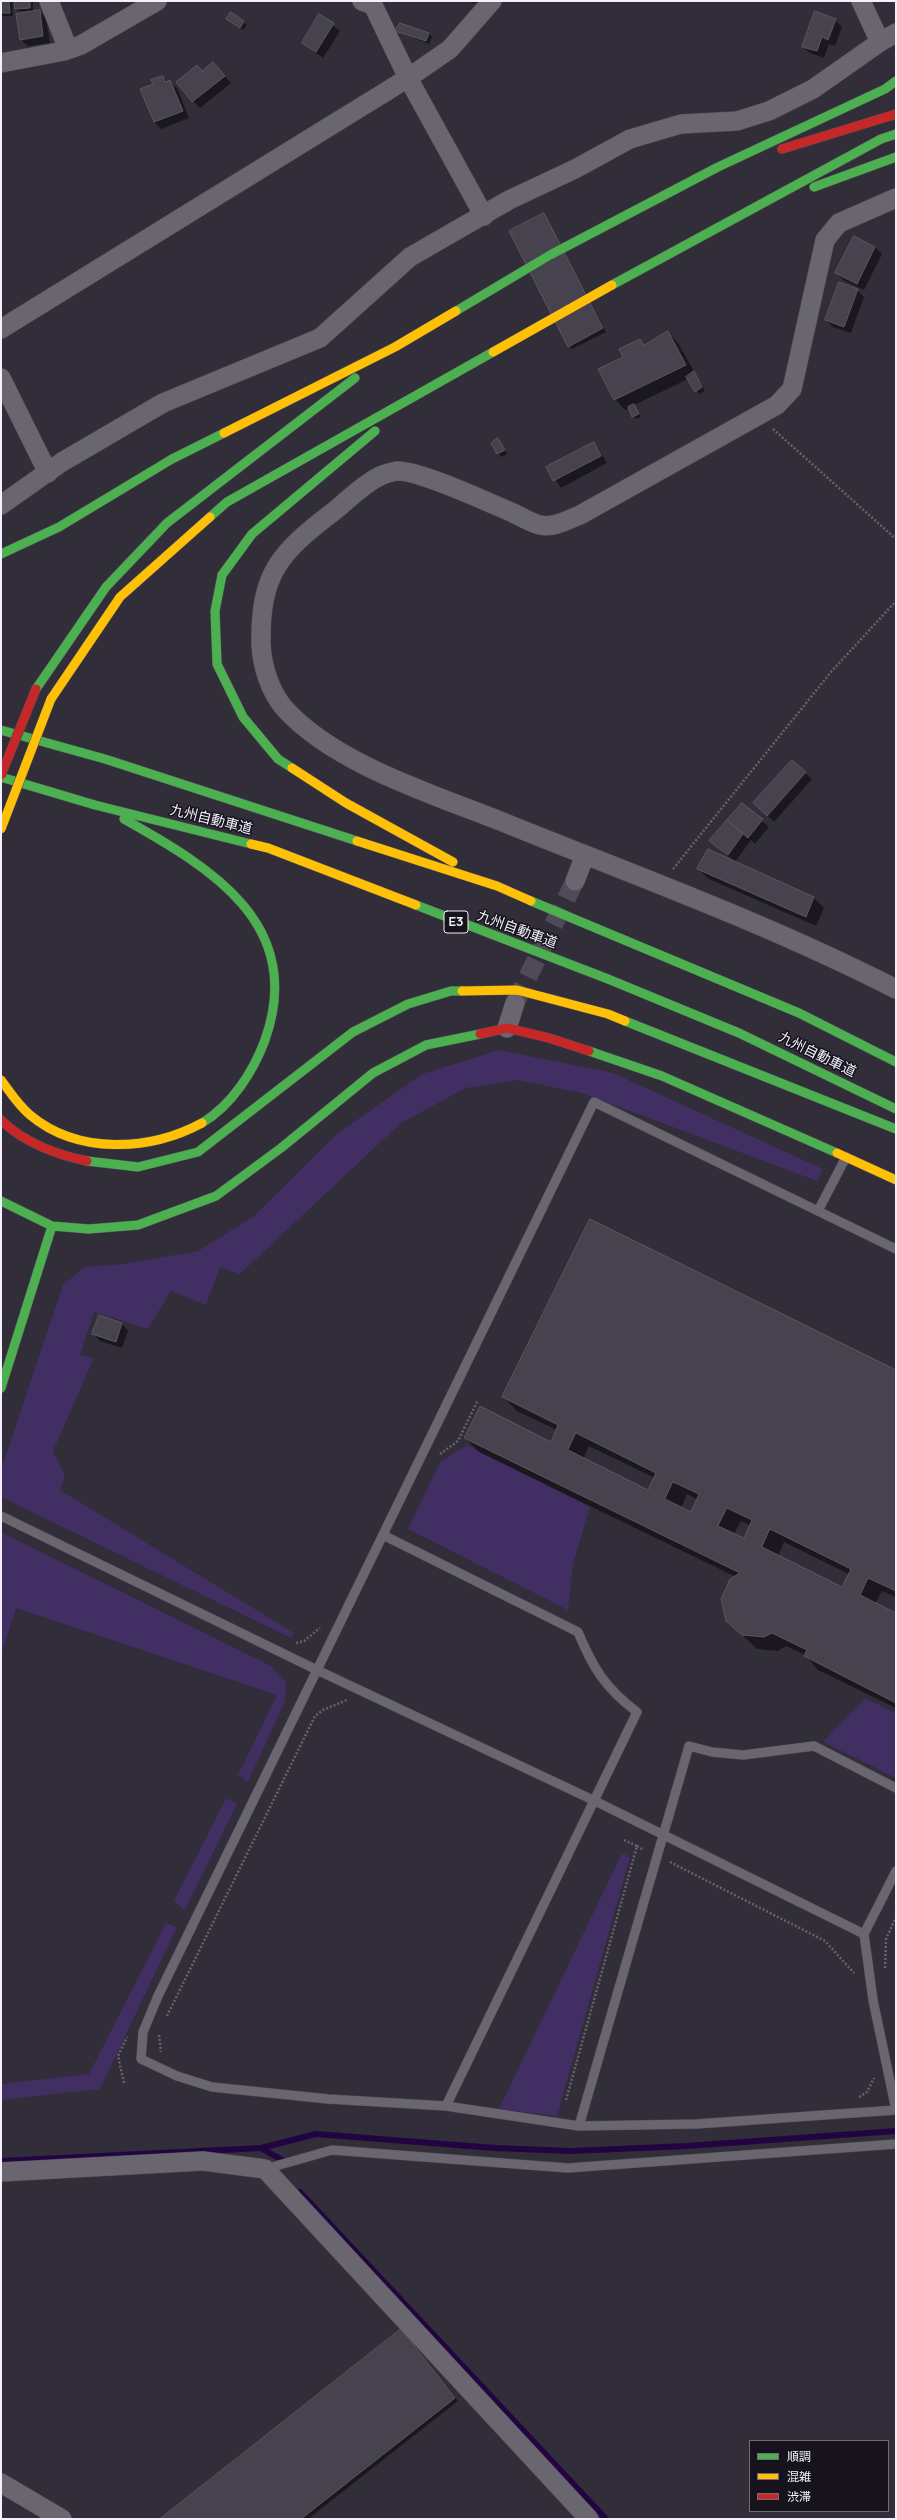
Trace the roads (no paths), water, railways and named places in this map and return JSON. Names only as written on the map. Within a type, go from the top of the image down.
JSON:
[{"type":"main road","points":[[1,554],[59,527],[172,458],[395,347],[550,255],[718,167],[885,89],[896,81]]},
{"type":"main road","points":[[718,167],[896,114]]},
{"type":"main road","points":[[1,829],[51,699],[120,597],[227,502],[425,392],[573,306],[881,139],[896,134]]},
{"type":"main road","points":[[742,214],[896,158]]},
{"type":"main road","points":[[1,776],[36,689],[106,587],[166,523],[395,347]]},
{"type":"main road","points":[[425,392],[307,486],[252,534],[222,576],[215,611],[217,664],[243,717],[278,759],[346,803],[497,886]]},
{"type":"main road","name":"九州自動車道","points":[[1,730],[105,759],[497,886],[656,955],[800,1013],[896,1062]]},
{"type":"main road","name":"九州自動車道","points":[[1,776],[95,805],[268,848],[608,979],[739,1033],[896,1109]]},
{"type":"main road","points":[[1,1080],[32,1116],[71,1137],[114,1145],[164,1140],[204,1123],[226,1105],[249,1077],[269,1029],[275,998],[273,959],[246,908],[222,882],[140,828],[95,805]]},
{"type":"main road","points":[[1,1120],[12,1131],[63,1156],[101,1164],[138,1167],[191,1154],[198,1152],[353,1032],[408,1004],[451,991],[517,990],[608,1014],[896,1129]]},
{"type":"main road","points":[[1,1201],[52,1226],[89,1228],[138,1224],[216,1196],[281,1148],[372,1073],[426,1045],[507,1028],[549,1038],[662,1076],[896,1180]]},
{"type":"main road","points":[[1,1388],[52,1226]]},
{"type":"street","points":[[49,1],[68,49]]},
{"type":"street","points":[[1,63],[81,45],[157,1]]},
{"type":"street","points":[[362,1],[373,5],[408,78],[484,216]]},
{"type":"street","points":[[1,329],[408,78],[450,50],[492,1]]},
{"type":"street","points":[[1,506],[48,473],[163,402],[320,338],[410,258],[509,200],[575,169],[630,138],[681,124],[737,121],[769,111],[813,89],[888,37],[861,1]]},
{"type":"street","points":[[896,198],[839,223],[825,240],[792,389],[777,405],[580,515],[553,526],[540,525],[484,500],[420,476],[398,471],[382,475],[362,488],[302,534],[275,568],[265,590],[261,617],[262,665],[283,707],[316,736],[354,759],[407,783],[585,855],[662,884],[857,969],[896,989]]},
{"type":"street","points":[[1,378],[48,473]]},
{"type":"street","points":[[575,881],[585,855]]},
{"type":"street","points":[[507,1028],[515,1003]]},
{"type":"street","points":[[1,2172],[203,2161],[265,2169],[590,2519]]},
{"type":"street","points":[[1,2483],[62,2519]]},
{"type":"lane","points":[[896,1249],[594,1102],[158,1996],[143,2032],[141,2059],[177,2076],[212,2087],[328,2100],[446,2106],[578,2126],[696,2124],[896,2110],[873,2000],[864,1934],[896,1871]]},
{"type":"lane","points":[[818,1211],[846,1157]]},
{"type":"lane","points":[[1,1516],[317,1670],[596,1800],[864,1934]]},
{"type":"lane","points":[[383,1535],[578,1632],[592,1664],[607,1685],[637,1712],[596,1800],[446,2106]]},
{"type":"lane","points":[[578,2126],[662,1833],[689,1746],[712,1752],[743,1755],[814,1746],[896,1788]]},
{"type":"lane","points":[[265,2169],[332,2150],[568,2168],[896,2144]]},
{"type":"waterway","points":[[1,2161],[261,2148],[316,2134],[495,2148],[570,2151],[687,2146],[896,2131]]},
{"type":"waterway","points":[[261,2148],[284,2161]]},
{"type":"waterway","points":[[300,2192],[606,2519]]},
{"type":"tunnel","points":[[515,1003],[575,881]]}]
